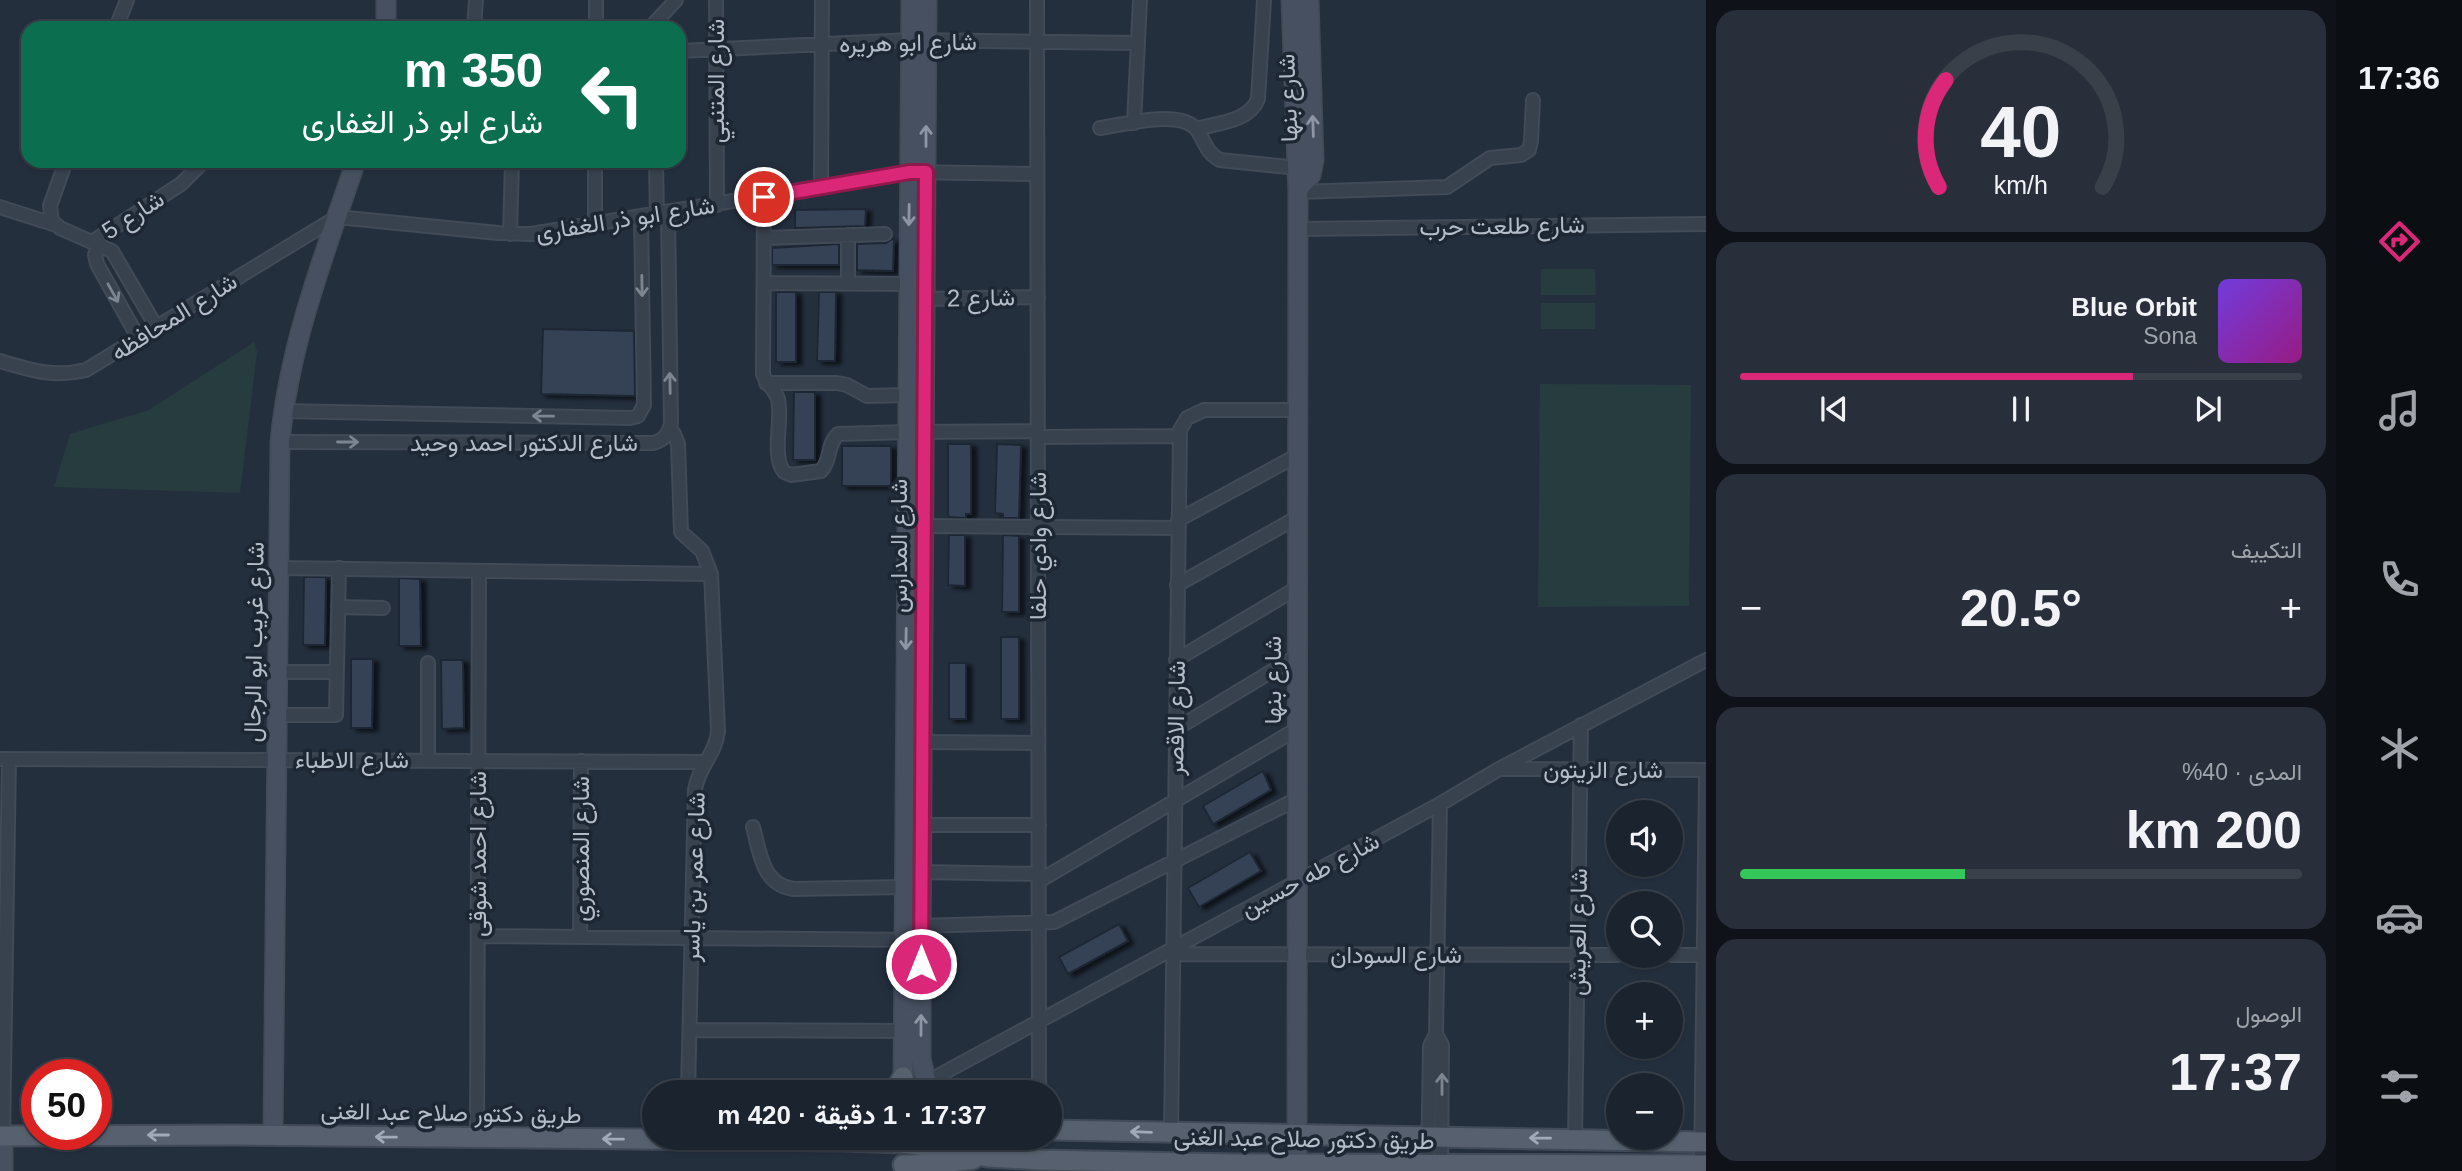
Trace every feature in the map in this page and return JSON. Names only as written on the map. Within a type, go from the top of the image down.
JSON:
[{"type":"main road","points":[[386,0],[387,21]]},
{"type":"main road","name":"شارع المدارس","points":[[912,0],[919,40],[918,172],[925,299],[916,431],[904,887],[915,935],[921,1059],[914,1080]]},
{"type":"main road","name":"شارع المدارس","points":[[919,40],[927,0]]},
{"type":"main road","name":"شارع بنها","points":[[1291,0],[1298,168],[1296,1168]]},
{"type":"main road","name":"شارع بنها","points":[[1298,190],[1314,168],[1309,0]]},
{"type":"main road","name":"شارع غريب ابو الرجال","points":[[273,1135],[280,442],[296,344],[354,168]]},
{"type":"main road","name":"شارع المدارس","points":[[911,1080],[903,1031],[921,872],[922,825],[924,526],[916,431],[908,396],[909,284],[918,172]]},
{"type":"main road","name":"طريق دكتور صلاح عبد الغنى","points":[[1062,1130],[1704,1142]]},
{"type":"main road","points":[[2,1136],[3,1171]]},
{"type":"main road","name":"طريق دكتور صلاح عبد الغنى","points":[[2,1136],[642,1138]]},
{"type":"main road","points":[[905,1150],[903,1168],[988,1157]]},
{"type":"main road","name":"طريق دكتور صلاح عبد الغنى","points":[[955,1150],[1042,1165],[1243,1168],[1703,1167]]},
{"type":"main road","points":[[974,1150],[988,1157]]},
{"type":"street","points":[[119,21],[127,0]]},
{"type":"street","points":[[474,21],[475,0]]},
{"type":"street","points":[[596,0],[596,21]]},
{"type":"street","points":[[656,21],[676,0]]},
{"type":"street","name":"شارع المتنبي","points":[[716,0],[716,205]]},
{"type":"street","points":[[821,187],[822,0]]},
{"type":"street","name":"شارع وادي حلفا","points":[[1037,0],[1039,1080]]},
{"type":"street","points":[[1134,123],[1140,0]]},
{"type":"street","points":[[1196,129],[1240,117],[1255,108],[1258,99],[1264,0]]},
{"type":"street","name":"شارع ابو هريره","points":[[686,51],[919,40],[1138,43]]},
{"type":"street","points":[[1298,190],[1447,187],[1490,158],[1521,155],[1529,150],[1533,100]]},
{"type":"street","points":[[1100,128],[1178,118],[1196,129],[1210,154],[1220,160],[1298,168]]},
{"type":"street","points":[[55,225],[50,216],[50,206],[64,168]]},
{"type":"street","name":"شارع 5","points":[[95,244],[181,184],[197,168]]},
{"type":"street","points":[[509,234],[513,168]]},
{"type":"street","points":[[595,168],[595,225]]},
{"type":"street","name":"شارع الدكتور احمد وحيد","points":[[280,442],[660,442],[670,430],[663,214],[657,168]]},
{"type":"street","name":"شارع ابو ذر الغفارى","points":[[337,217],[509,234],[542,234],[918,172],[1037,174]]},
{"type":"street","points":[[764,197],[763,374],[766,383],[778,398],[779,463],[782,470],[788,474],[821,471],[827,464],[833,439],[838,434],[916,431],[1179,436],[1187,418],[1198,411],[1298,410]]},
{"type":"street","points":[[0,207],[55,225],[109,248],[157,328]]},
{"type":"street","name":"شارع المحافظه","points":[[0,361],[45,374],[72,374],[98,365],[337,217]]},
{"type":"street","name":"شارع الدكتور احمد وحيد","points":[[283,411],[630,418],[638,416],[644,405],[641,217]]},
{"type":"street","name":"شارع طلعت حرب","points":[[1298,229],[1706,224]]},
{"type":"street","points":[[764,239],[885,234]]},
{"type":"street","points":[[848,235],[848,284]]},
{"type":"street","points":[[95,244],[97,264],[139,339]]},
{"type":"street","points":[[764,283],[909,284]]},
{"type":"street","name":"شارع 2","points":[[925,299],[1038,297]]},
{"type":"street","points":[[766,383],[837,383],[847,385],[867,396],[908,396]]},
{"type":"street","name":"شارع عمر بن ياسر","points":[[670,430],[678,444],[681,532],[702,551],[711,574],[718,731],[715,748],[705,762],[695,790],[688,1080]]},
{"type":"street","name":"شارع الاقصر","points":[[1171,1133],[1179,436]]},
{"type":"street","points":[[924,526],[1178,524],[1298,455]]},
{"type":"street","points":[[1177,585],[1298,517]]},
{"type":"street","points":[[279,568],[711,574]]},
{"type":"street","points":[[277,715],[336,715],[339,569]]},
{"type":"street","name":"شارع احمد شوقى","points":[[477,1138],[479,570]]},
{"type":"street","points":[[1176,660],[1297,588]]},
{"type":"street","points":[[338,607],[383,608]]},
{"type":"street","points":[[1175,729],[1297,656]]},
{"type":"street","name":"شارع طه حسين","points":[[927,1080],[1173,952],[1499,769],[1706,660]]},
{"type":"street","points":[[428,663],[428,761]]},
{"type":"street","points":[[278,672],[337,672]]},
{"type":"street","name":"شارع العريش","points":[[1575,1139],[1581,725]]},
{"type":"street","points":[[921,872],[1039,877],[1175,803],[1297,729]]},
{"type":"street","points":[[922,742],[1038,743]]},
{"type":"street","points":[[2,1136],[4,759]]},
{"type":"street","name":"شارع الاطباء","points":[[4,759],[705,762]]},
{"type":"street","name":"شارع المنصوري","points":[[580,937],[581,761]]},
{"type":"street","name":"شارع الزيتون","points":[[1499,769],[1706,770]]},
{"type":"street","points":[[1703,1167],[1706,778]]},
{"type":"street","points":[[478,936],[691,938],[915,935],[1039,924],[1059,920],[1297,799]]},
{"type":"street","points":[[1435,1168],[1442,1045],[1436,1034],[1440,804]]},
{"type":"street","points":[[922,825],[1039,825]]},
{"type":"street","points":[[753,827],[765,870],[780,885],[793,889],[904,887]]},
{"type":"street","name":"شارع السودان","points":[[1173,952],[1297,955],[1606,955]]},
{"type":"street","points":[[1683,955],[1705,955]]},
{"type":"street","points":[[690,1030],[903,1031]]},
{"type":"green space","points":[[1541,269],[1595,269],[1596,295],[1541,295]]},
{"type":"green space","points":[[1541,303],[1595,303],[1595,329],[1541,329]]},
{"type":"green space","points":[[254,342],[257,352],[240,493],[54,487],[70,434],[149,410]]},
{"type":"green space","points":[[1540,384],[1691,385],[1689,606],[1538,607]]},
{"type":"building","points":[[866,209],[865,226],[795,228],[795,210]]},
{"type":"building","points":[[894,238],[893,271],[857,270],[857,244],[886,243]]},
{"type":"building","points":[[839,244],[839,265],[772,265],[772,248]]},
{"type":"building","points":[[776,292],[796,292],[796,362],[776,362]]},
{"type":"building","points":[[819,292],[836,292],[835,361],[817,361]]},
{"type":"building","points":[[543,329],[634,331],[635,396],[541,394]]},
{"type":"building","points":[[794,392],[815,392],[815,460],[793,460]]},
{"type":"building","points":[[948,444],[971,444],[971,514],[966,514],[966,518],[949,517],[948,514]]},
{"type":"building","points":[[997,444],[1021,445],[1019,518],[1003,518],[1003,514],[995,513]]},
{"type":"building","points":[[842,446],[891,446],[891,486],[842,486]]},
{"type":"building","points":[[949,535],[965,535],[965,586],[948,585]]},
{"type":"building","points":[[1003,535],[1019,536],[1019,612],[1002,612]]},
{"type":"building","points":[[304,577],[326,577],[325,645],[303,645]]},
{"type":"building","points":[[399,578],[420,579],[421,646],[399,646]]},
{"type":"building","points":[[1001,637],[1019,637],[1019,719],[1001,719]]},
{"type":"building","points":[[351,659],[373,659],[372,728],[351,728]]},
{"type":"building","points":[[441,660],[463,660],[464,728],[442,729]]},
{"type":"building","points":[[949,663],[966,663],[966,719],[949,719]]},
{"type":"building","points":[[1263,771],[1271,790],[1213,824],[1203,806]]},
{"type":"building","points":[[1250,852],[1261,871],[1199,907],[1188,888]]},
{"type":"building","points":[[1119,924],[1128,941],[1068,974],[1059,957]]},
{"type":"route","points":[[764,197],[910,172],[926,172],[921,964]]}]
